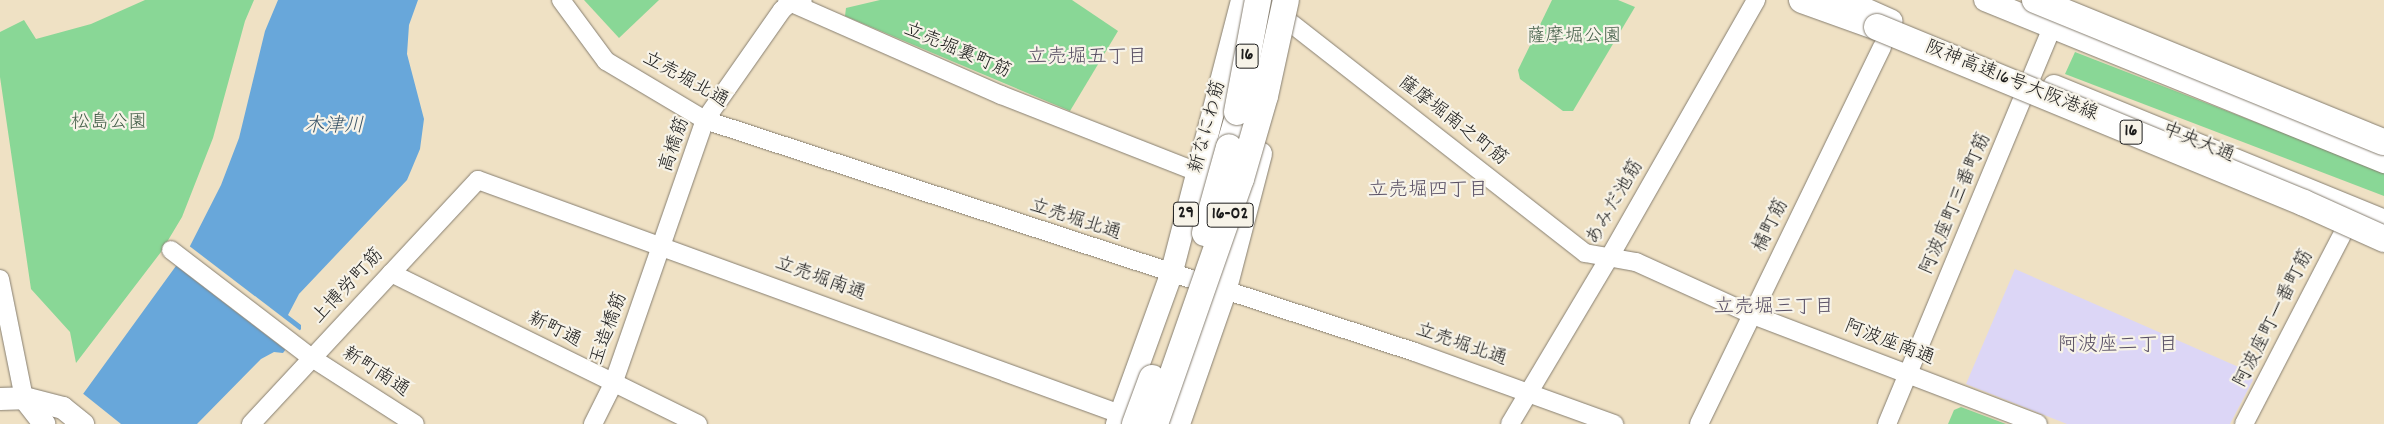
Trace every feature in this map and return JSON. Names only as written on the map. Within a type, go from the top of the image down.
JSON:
[{"type":"highway","name":"阪神高速16号大阪港線","points":[[1802,0],[1880,37],[2304,203],[2384,239]]},
{"type":"highway","points":[[1830,0],[1880,37]]},
{"type":"highway","points":[[2035,0],[2384,148]]},
{"type":"highway","name":"16","points":[[1237,112],[1276,7]]},
{"type":"highway","name":"16-02","points":[[1155,424],[1244,170],[1265,96],[1276,7]]},
{"type":"highway","name":"16-02","points":[[1125,421],[1212,214],[1237,112]]},
{"type":"highway","points":[[2304,203],[2384,228]]},
{"type":"main road","name":"新なにわ筋","points":[[1125,421],[1170,274],[1242,0]]},
{"type":"main road","points":[[1179,424],[1225,292],[1276,7],[1297,0]]},
{"type":"main road","name":"中央大通","points":[[1844,0],[2384,221]]},
{"type":"main road","points":[[1985,0],[2052,28],[2384,148]]},
{"type":"main road","points":[[0,399],[24,398],[63,408],[83,424]]},
{"type":"main road","points":[[24,398],[44,424]]},
{"type":"street","name":"立売堀北通","points":[[561,0],[606,62],[705,120],[1530,391],[1614,424]]},
{"type":"street","name":"あみだ池筋","points":[[1510,424],[1609,258],[1756,0]]},
{"type":"street","name":"阿波座町三番町筋","points":[[1887,424],[2033,78],[2063,0]]},
{"type":"street","name":"高橋筋","points":[[662,246],[705,120],[793,1]]},
{"type":"street","name":"立売堀裏町筋","points":[[793,1],[1001,95],[1197,172]]},
{"type":"street","name":"薩摩堀南之町筋","points":[[1276,7],[1585,254]]},
{"type":"street","name":"橘町筋","points":[[1699,424],[1753,315],[1880,37]]},
{"type":"street","name":"立売堀南通","points":[[478,180],[662,246],[1125,421],[1145,424]]},
{"type":"street","name":"上博労町筋","points":[[252,424],[478,180]]},
{"type":"street","name":"阿波座町一番町筋","points":[[2244,424],[2343,233]]},
{"type":"street","name":"玉造橋筋","points":[[593,424],[613,384],[662,246]]},
{"type":"street","name":"新町南通","points":[[175,252],[295,342],[312,358],[415,424]]},
{"type":"street","name":"阿波座南通","points":[[1585,254],[1636,262],[1753,315],[2038,424]]},
{"type":"street","name":"新町通","points":[[391,273],[613,384],[698,424]]},
{"type":"street","points":[[0,279],[24,398]]},
{"type":"shaded area","points":[[2015,269],[2250,372],[2253,380],[2230,424],[2067,424],[1966,384]]},
{"type":"green space","name":"松島公園","points":[[145,0],[254,0],[245,21],[213,138],[182,217],[161,252],[76,363],[70,332],[31,289],[0,77],[0,32],[24,20],[36,39],[91,24]]},
{"type":"green space","points":[[584,0],[659,0],[619,38]]},
{"type":"green space","points":[[880,0],[1072,0],[1118,31],[1070,111],[845,16],[846,8]]},
{"type":"green space","name":"薩摩堀公園","points":[[1552,0],[1618,0],[1635,7],[1573,111],[1563,111],[1520,79],[1518,70]]},
{"type":"green space","points":[[2075,52],[2384,172],[2384,196],[2065,74]]},
{"type":"green space","points":[[1961,407],[2006,424],[1948,424],[1954,410]]},
{"type":"water","name":"木津川","points":[[278,0],[418,0],[409,25],[407,54],[424,119],[420,149],[407,180],[299,294],[288,315],[301,325],[301,329],[283,353],[274,352],[261,359],[197,424],[57,424],[83,394],[189,248],[221,185],[239,138],[265,31]]},
{"type":"pier","points":[[188,245],[302,332],[287,351],[175,265]]},
{"type":"pier","points":[[81,392],[121,424],[54,424]]},
{"type":"district","name":"立売堀五丁目","points":[[1087,58]]},
{"type":"district","name":"立売堀四丁目","points":[[1428,191]]},
{"type":"district","name":"立売堀三丁目","points":[[1774,308]]},
{"type":"district","name":"阿波座二丁目","points":[[2118,346]]}]
